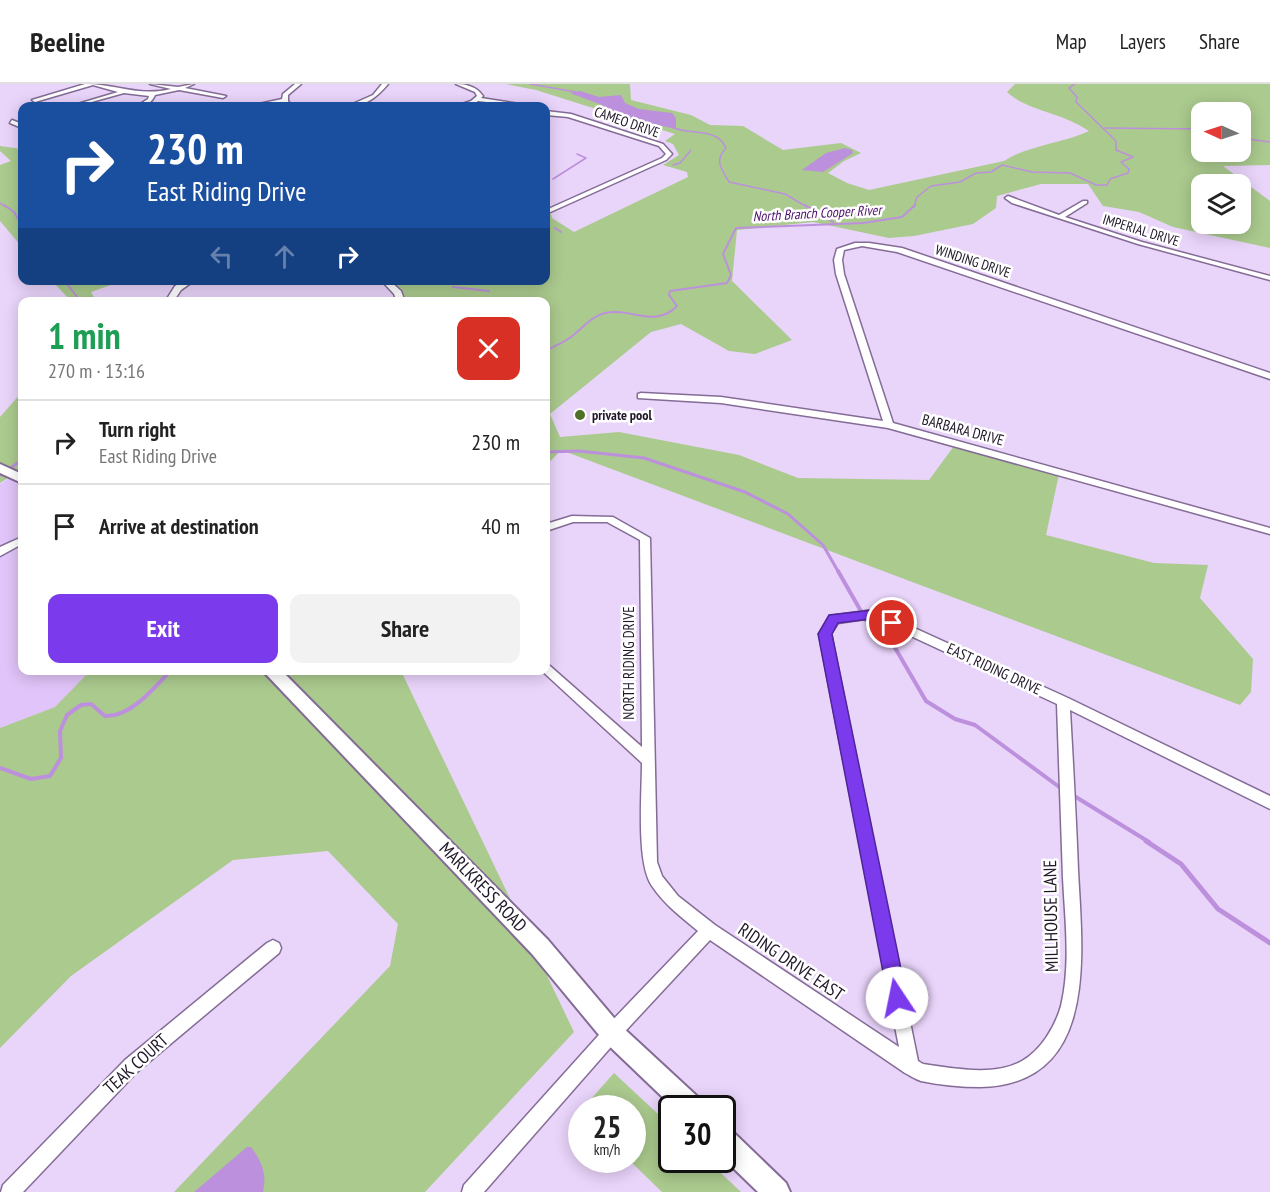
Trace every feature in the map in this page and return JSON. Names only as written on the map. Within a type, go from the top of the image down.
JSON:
[{"type":"street","points":[[35,100],[92,84],[123,92],[153,95],[191,84]]},
{"type":"street","points":[[153,84],[223,96]]},
{"type":"street","points":[[273,102],[284,100],[287,92],[298,84]]},
{"type":"street","points":[[361,102],[375,96],[385,84]]},
{"type":"street","points":[[459,84],[479,93],[478,99]]},
{"type":"street","points":[[87,102],[123,92]]},
{"type":"street","points":[[146,102],[153,95]]},
{"type":"street","points":[[469,102],[478,99],[500,102]]},
{"type":"street","name":"CAMEO DRIVE","points":[[550,113],[571,115],[661,145],[669,154],[662,160],[550,210]]},
{"type":"street","points":[[12,122],[18,124]]},
{"type":"street","name":"IMPERIAL DRIVE","points":[[1008,198],[1140,243],[1270,278]]},
{"type":"street","points":[[1060,217],[1085,202]]},
{"type":"street","name":"WINDING DRIVE","points":[[889,425],[840,274],[838,260],[841,249],[848,245],[865,244],[899,250],[1270,376]]},
{"type":"street","points":[[172,297],[178,288],[183,285]]},
{"type":"street","points":[[390,285],[398,292],[400,297]]},
{"type":"street","name":"BARBARA DRIVE","points":[[641,396],[721,400],[889,425],[1270,531]]},
{"type":"street","points":[[0,469],[18,477]]},
{"type":"street","name":"NORTH RIDING DRIVE","points":[[550,527],[572,519],[609,519],[645,538],[646,759]]},
{"type":"street","points":[[0,552],[18,542]]},
{"type":"street","name":"EAST RIDING DRIVE","points":[[911,1067],[825,634],[834,619],[873,614],[1063,701],[1270,803]]},
{"type":"street","name":"NORTH RIDING DRIVE","points":[[550,673],[646,759]]},
{"type":"street","name":"MARLKRESS ROAD","points":[[275,675],[540,947],[612,1033],[677,1095]]},
{"type":"street","name":"MILLHOUSE LANE","points":[[911,1067],[920,1071],[958,1078],[996,1077],[1027,1068],[1044,1053],[1063,1025],[1069,1004],[1075,957],[1063,701]]},
{"type":"street","name":"RIDING DRIVE EAST","points":[[646,759],[650,862],[656,880],[673,901],[709,930],[911,1067]]},
{"type":"street","points":[[471,1192],[612,1033],[709,930]]},
{"type":"street","name":"TEAK COURT","points":[[10,1192],[31,1167],[130,1066],[273,948]]},
{"type":"street","points":[[736,1153],[777,1192]]},
{"type":"shaded area","points":[[580,91],[599,97],[621,95],[625,103],[639,109],[672,113],[676,118],[676,129],[621,117],[602,105],[570,93]]},
{"type":"shaded area","points":[[845,148],[852,150],[853,153],[823,172],[802,170],[826,153]]},
{"type":"shaded area","points":[[14,476],[18,478],[18,675],[87,675],[55,707],[0,728],[0,484]]},
{"type":"shaded area","points":[[247,1147],[251,1147],[263,1168],[263,1192],[194,1192]]},
{"type":"green space","points":[[506,84],[630,84],[631,100],[691,115],[710,125],[743,126],[783,150],[841,143],[861,153],[844,161],[828,173],[847,183],[869,190],[1004,161],[1024,151],[1089,131],[1015,98],[1007,92],[1015,84],[1270,84],[1270,165],[1223,166],[1234,174],[1191,174],[1191,231],[1173,227],[1139,212],[1103,206],[1088,184],[1041,184],[997,196],[996,208],[973,224],[914,236],[889,238],[813,222],[737,230],[732,281],[792,340],[755,354],[729,351],[681,324],[651,332],[550,414],[550,297],[405,297],[402,290],[396,285],[550,285],[550,214],[552,218],[574,232],[688,177],[687,172],[663,165],[679,155],[673,144],[665,141],[675,134],[536,90]]},
{"type":"green space","points":[[0,146],[18,148],[18,242],[0,221],[0,165],[11,161],[0,151]]},
{"type":"green space","points":[[1251,187],[1270,201],[1270,248],[1205,234],[1251,234]]},
{"type":"green space","points":[[56,285],[111,285],[91,292],[94,297],[67,297]]},
{"type":"green space","points":[[18,397],[18,472],[0,483],[0,417]]},
{"type":"green space","points":[[550,414],[560,437],[619,432],[739,455],[798,478],[929,480],[954,446],[1059,474],[1046,535],[1154,563],[1208,565],[1200,598],[1253,659],[1251,692],[1240,705],[561,450],[550,462]]},
{"type":"green space","points":[[86,675],[403,675],[574,1032],[425,1192],[174,1192],[390,966],[398,924],[328,851],[233,860],[71,976],[0,1048],[0,728],[55,707]]},
{"type":"green space","points":[[614,1073],[638,1095],[595,1095]]},
{"type":"green space","points":[[646,1103],[658,1114],[658,1173],[721,1173],[741,1192],[662,1192],[642,1173],[646,1173]]},
{"type":"waterway","points":[[530,84],[576,92]]},
{"type":"waterway","name":"North Branch Cooper River","points":[[914,206],[917,197],[931,186],[960,182],[976,173],[991,172],[1002,165],[1032,172],[1070,173],[1096,185],[1107,185],[1110,179],[1128,173],[1129,169],[1121,162],[1133,157],[1116,150],[1116,141],[1076,102],[1077,97],[1069,88],[1075,84]]},
{"type":"waterway","points":[[672,127],[709,134],[722,141],[726,148],[720,157],[720,165],[729,182],[785,194],[807,207]]},
{"type":"waterway","points":[[1105,128],[1191,129]]},
{"type":"waterway","points":[[1251,139],[1270,142]]},
{"type":"waterway","points":[[673,165],[680,163],[691,150]]},
{"type":"waterway","points":[[553,179],[586,158],[577,154]]},
{"type":"waterway","points":[[0,203],[6,207]]},
{"type":"waterway","points":[[4,205],[14,212],[18,219]]},
{"type":"waterway","points":[[805,205],[833,222]]},
{"type":"waterway","name":"North Branch Cooper River","points":[[550,349],[605,313],[660,316],[669,313],[677,306],[669,295],[670,291],[727,283],[731,275],[723,254],[736,228],[863,223],[902,217],[914,206]]},
{"type":"waterway","points":[[555,228],[561,232]]},
{"type":"waterway","points":[[68,285],[77,297]]},
{"type":"waterway","points":[[453,287],[489,291]]},
{"type":"waterway","points":[[550,452],[579,451],[644,458],[745,492],[788,514],[823,545],[839,573]]},
{"type":"waterway","points":[[0,475],[18,463]]},
{"type":"waterway","points":[[838,571],[866,620],[894,646],[926,701],[955,719],[975,725],[1062,789]]},
{"type":"waterway","name":"North Branch Cooper River","points":[[0,768],[31,779],[50,776],[61,758],[60,731],[67,715],[81,705],[91,704],[105,716],[124,712],[150,693],[166,675]]},
{"type":"waterway","points":[[1071,794],[1149,842]]},
{"type":"waterway","points":[[1146,841],[1181,864],[1218,909],[1270,943]]},
{"type":"place","name":"private pool","points":[[580,415]]},
{"type":"route","points":[[892,623],[873,614],[834,619],[825,634],[897,998]]}]
